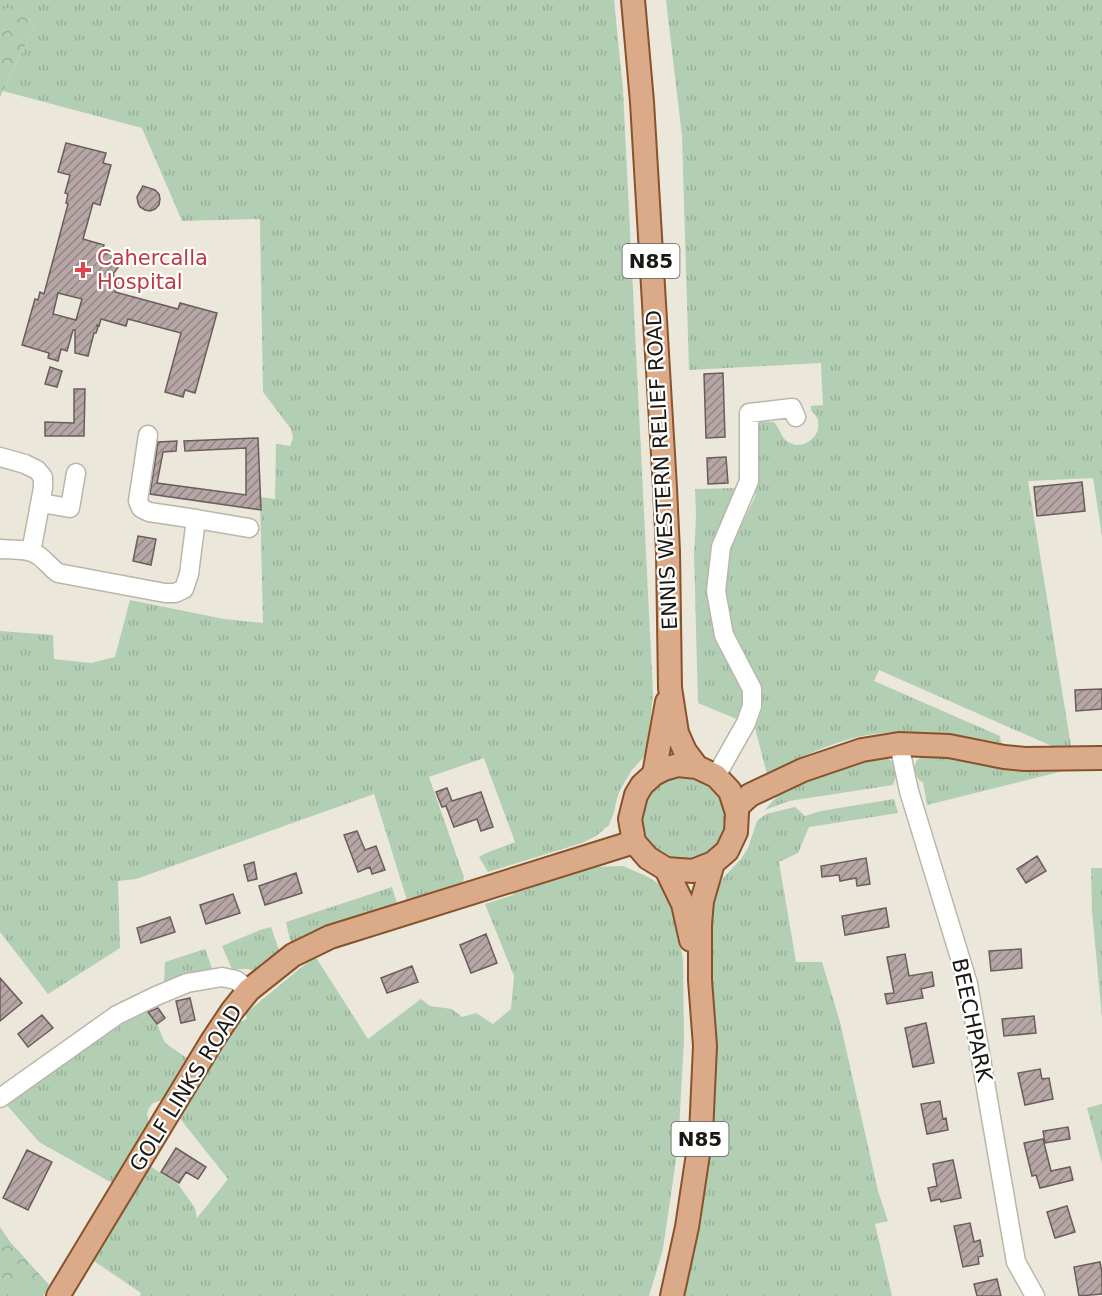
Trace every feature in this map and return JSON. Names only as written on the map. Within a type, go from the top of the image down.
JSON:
[{"type":"main road","name":"ENNIS WESTERN RELIEF ROAD","points":[[633,0],[641,91],[669,563],[669,688],[677,733],[685,751],[707,771]]},
{"type":"main road","name":"ENNIS WESTERN RELIEF ROAD","points":[[654,774],[669,688]]},
{"type":"main road","points":[[736,807],[750,795],[803,770],[862,750],[899,744],[949,746],[1025,759],[1102,758]]},
{"type":"main road","points":[[634,842],[630,819],[636,795],[642,785],[654,774],[678,765],[707,771]]},
{"type":"main road","name":"N85","points":[[672,1296],[687,1227],[701,1134],[705,1046],[700,980],[702,901],[713,863],[727,851],[736,832],[736,807],[730,791],[707,771]]},
{"type":"main road","name":"N85","points":[[634,842],[648,858],[666,869],[683,904],[700,980]]},
{"type":"main road","name":"GOLF LINKS ROAD","points":[[58,1296],[212,1041],[249,990],[294,955],[330,936],[634,842]]},
{"type":"main road","points":[[666,869],[693,871],[713,863]]},
{"type":"street","points":[[707,771],[746,723],[752,706],[752,689],[724,635],[716,591],[721,547],[749,481],[749,413],[792,408],[796,417]]},
{"type":"street","points":[[148,435],[138,501],[141,508],[149,512],[249,528]]},
{"type":"street","points":[[0,457],[25,464],[37,470],[43,477],[44,488],[31,552]]},
{"type":"street","points":[[41,503],[70,508],[76,474]]},
{"type":"street","points":[[0,549],[25,550],[38,554],[58,573],[165,593],[176,593],[184,589],[189,574],[196,519]]},
{"type":"street","name":"BEECHPARK","points":[[899,744],[909,791],[968,984],[1016,1262],[1035,1296]]},
{"type":"street","points":[[2,1089],[117,1015],[187,983],[222,977],[236,980],[249,990]]},
{"type":"green space","points":[[0,0],[614,0],[623,90],[653,694],[648,746],[643,758],[632,770],[620,790],[609,825],[596,836],[582,843],[488,872],[479,857],[515,842],[484,758],[429,777],[464,877],[463,882],[407,900],[374,794],[136,879],[118,881],[120,948],[48,994],[0,932],[0,631],[53,635],[54,659],[91,663],[115,657],[130,600],[224,619],[263,623],[260,497],[275,499],[276,444],[290,446],[293,438],[291,429],[263,392],[260,219],[182,221],[142,128],[3,91],[35,25],[17,8],[0,8]]},
{"type":"green space","points":[[666,0],[1102,0],[1102,536],[1093,478],[1028,481],[1071,746],[1062,750],[879,670],[874,681],[1000,736],[1001,743],[920,732],[879,734],[830,745],[767,774],[755,728],[761,713],[762,695],[735,641],[728,619],[723,590],[727,557],[755,497],[757,484],[756,429],[760,422],[774,422],[788,442],[799,445],[813,438],[818,422],[811,406],[823,405],[821,363],[689,370],[682,136]]},
{"type":"green space","points":[[0,8],[17,8],[35,25],[0,97]]},
{"type":"green space","points":[[740,488],[716,537],[709,564],[707,592],[711,620],[719,648],[741,686],[745,703],[739,720],[698,703],[694,557],[695,489]]},
{"type":"green space","points":[[927,754],[1075,768],[927,805],[923,782],[919,780],[913,769],[917,760]]},
{"type":"green space","points":[[882,755],[898,765],[900,773],[896,775],[893,785],[789,801],[765,810],[788,788],[803,780]]},
{"type":"green space","points":[[667,774],[704,775],[730,811],[722,845],[701,862],[663,861],[638,832],[642,797]]},
{"type":"green space","points":[[894,799],[898,813],[809,827],[798,853],[779,862],[796,962],[822,962],[840,1022],[878,1191],[888,1221],[875,1224],[892,1296],[681,1296],[715,1035],[710,922],[716,892],[723,878],[748,848],[757,821],[766,814],[795,807],[805,816],[821,811]]},
{"type":"green space","points":[[623,866],[648,877],[667,889],[676,917],[683,960],[684,1040],[678,1146],[663,1249],[649,1296],[140,1296],[141,1293],[91,1259],[148,1165],[178,1184],[195,1208],[197,1218],[228,1179],[178,1116],[238,1021],[244,1021],[247,1018],[245,1014],[315,956],[368,1039],[421,999],[430,1006],[452,1009],[462,1017],[476,1013],[493,1024],[511,1009],[514,976],[485,904],[513,895],[514,890],[590,867]]},
{"type":"green space","points":[[1091,868],[1102,868],[1102,1018],[1092,911]]},
{"type":"green space","points":[[392,887],[397,903],[350,918],[351,922],[292,949],[286,922]]},
{"type":"green space","points":[[271,927],[281,955],[255,971],[232,969],[222,946]]},
{"type":"green space","points":[[205,949],[213,971],[164,984],[165,962]]},
{"type":"green space","points":[[146,1009],[157,1024],[165,1043],[190,1060],[166,1099],[153,1103],[149,1108],[147,1114],[149,1128],[114,1184],[39,1142],[5,1103]]},
{"type":"green space","points":[[1102,1104],[1102,1163],[1087,1108]]},
{"type":"green space","points":[[0,1227],[10,1242],[49,1285],[43,1296],[0,1296]]},
{"type":"green space","points":[[0,1227],[10,1242],[49,1285],[43,1296],[39,1296],[27,1286],[0,1288]]},
{"type":"building","name":"Cahercalla Hospital","points":[[66,143],[106,153],[103,163],[111,165],[100,205],[93,203],[83,239],[104,245],[102,253],[113,255],[118,259],[119,266],[113,274],[118,283],[115,292],[178,309],[180,303],[217,313],[195,393],[185,390],[183,397],[165,392],[181,333],[128,319],[126,326],[101,319],[99,326],[96,325],[98,327],[94,333],[88,356],[75,353],[75,330],[73,330],[67,351],[61,349],[58,361],[48,358],[49,353],[22,345],[35,299],[38,300],[40,292],[44,294],[68,204],[66,203],[68,194],[65,193],[70,175],[58,172]],"holes":[[[58,293],[82,299],[76,320],[53,314]]]},
{"type":"building","points":[[143,186],[159,194],[159,205],[150,211],[140,207],[138,203],[137,197]]},
{"type":"building","points":[[50,367],[62,371],[57,387],[45,384]]},
{"type":"building","points":[[723,373],[725,437],[706,438],[704,374]]},
{"type":"building","points":[[74,389],[85,389],[84,436],[45,436],[45,422],[74,423]]},
{"type":"building","points":[[258,438],[261,510],[150,494],[158,442],[177,441],[176,451],[163,452],[157,483],[246,495],[246,448],[185,451],[184,441]]},
{"type":"building","points":[[726,457],[728,483],[708,484],[707,458]]},
{"type":"building","points":[[1082,482],[1085,511],[1037,516],[1034,487]]},
{"type":"building","points":[[138,536],[156,539],[151,565],[133,561]]},
{"type":"building","points":[[1102,689],[1102,709],[1076,711],[1075,690]]},
{"type":"building","points":[[447,788],[452,801],[481,792],[493,827],[481,831],[477,819],[454,827],[446,806],[442,807],[436,792]]},
{"type":"building","points":[[357,831],[365,850],[376,846],[385,870],[372,874],[370,867],[358,872],[344,835]]},
{"type":"building","points":[[1037,856],[1046,871],[1026,883],[1017,869]]},
{"type":"building","points":[[866,858],[870,884],[857,886],[856,878],[840,881],[839,875],[822,877],[821,866]]},
{"type":"building","points":[[254,862],[257,879],[248,881],[244,865]]},
{"type":"building","points":[[296,873],[302,893],[265,905],[259,886]]},
{"type":"building","points":[[233,894],[240,913],[206,924],[200,905]]},
{"type":"building","points":[[886,908],[889,927],[845,935],[842,916]]},
{"type":"building","points":[[170,917],[175,932],[141,943],[137,928]]},
{"type":"building","points":[[486,934],[497,963],[471,973],[460,945]]},
{"type":"building","points":[[1021,949],[1022,968],[991,971],[989,951]]},
{"type":"building","points":[[905,954],[909,976],[932,972],[934,986],[921,989],[923,998],[887,1004],[885,994],[894,993],[887,957]]},
{"type":"building","points":[[412,966],[418,982],[387,993],[381,978]]},
{"type":"building","points":[[0,978],[22,1003],[0,1021]]},
{"type":"building","points":[[190,998],[195,1020],[181,1023],[176,1001]]},
{"type":"building","points":[[158,1008],[165,1018],[157,1024],[148,1012]]},
{"type":"building","points":[[42,1015],[53,1028],[28,1047],[18,1034]]},
{"type":"building","points":[[1034,1016],[1036,1033],[1004,1036],[1002,1019]]},
{"type":"building","points":[[926,1023],[934,1063],[913,1067],[905,1028]]},
{"type":"building","points":[[1040,1069],[1042,1079],[1049,1078],[1053,1099],[1025,1105],[1018,1073]]},
{"type":"building","points":[[940,1101],[943,1119],[946,1118],[948,1130],[927,1134],[921,1104]]},
{"type":"building","points":[[1068,1127],[1070,1139],[1045,1143],[1043,1131]]},
{"type":"building","points":[[1043,1139],[1051,1171],[1070,1167],[1073,1180],[1040,1188],[1036,1175],[1032,1176],[1024,1143]]},
{"type":"building","points":[[176,1148],[206,1167],[198,1179],[186,1172],[179,1183],[161,1172]]},
{"type":"building","points":[[27,1150],[52,1162],[28,1210],[3,1198]]},
{"type":"building","points":[[953,1160],[961,1198],[941,1202],[940,1199],[931,1201],[928,1188],[937,1186],[933,1164]]},
{"type":"building","points":[[1067,1206],[1075,1232],[1055,1238],[1047,1212]]},
{"type":"building","points":[[970,1223],[974,1242],[980,1240],[983,1256],[978,1257],[979,1264],[963,1267],[954,1226]]},
{"type":"building","points":[[1100,1262],[1102,1294],[1079,1296],[1074,1267]]},
{"type":"building","points":[[997,1279],[1001,1296],[977,1296],[974,1284]]},
{"type":"place","name":"Cahercalla Hospital","points":[[83,270]]}]
